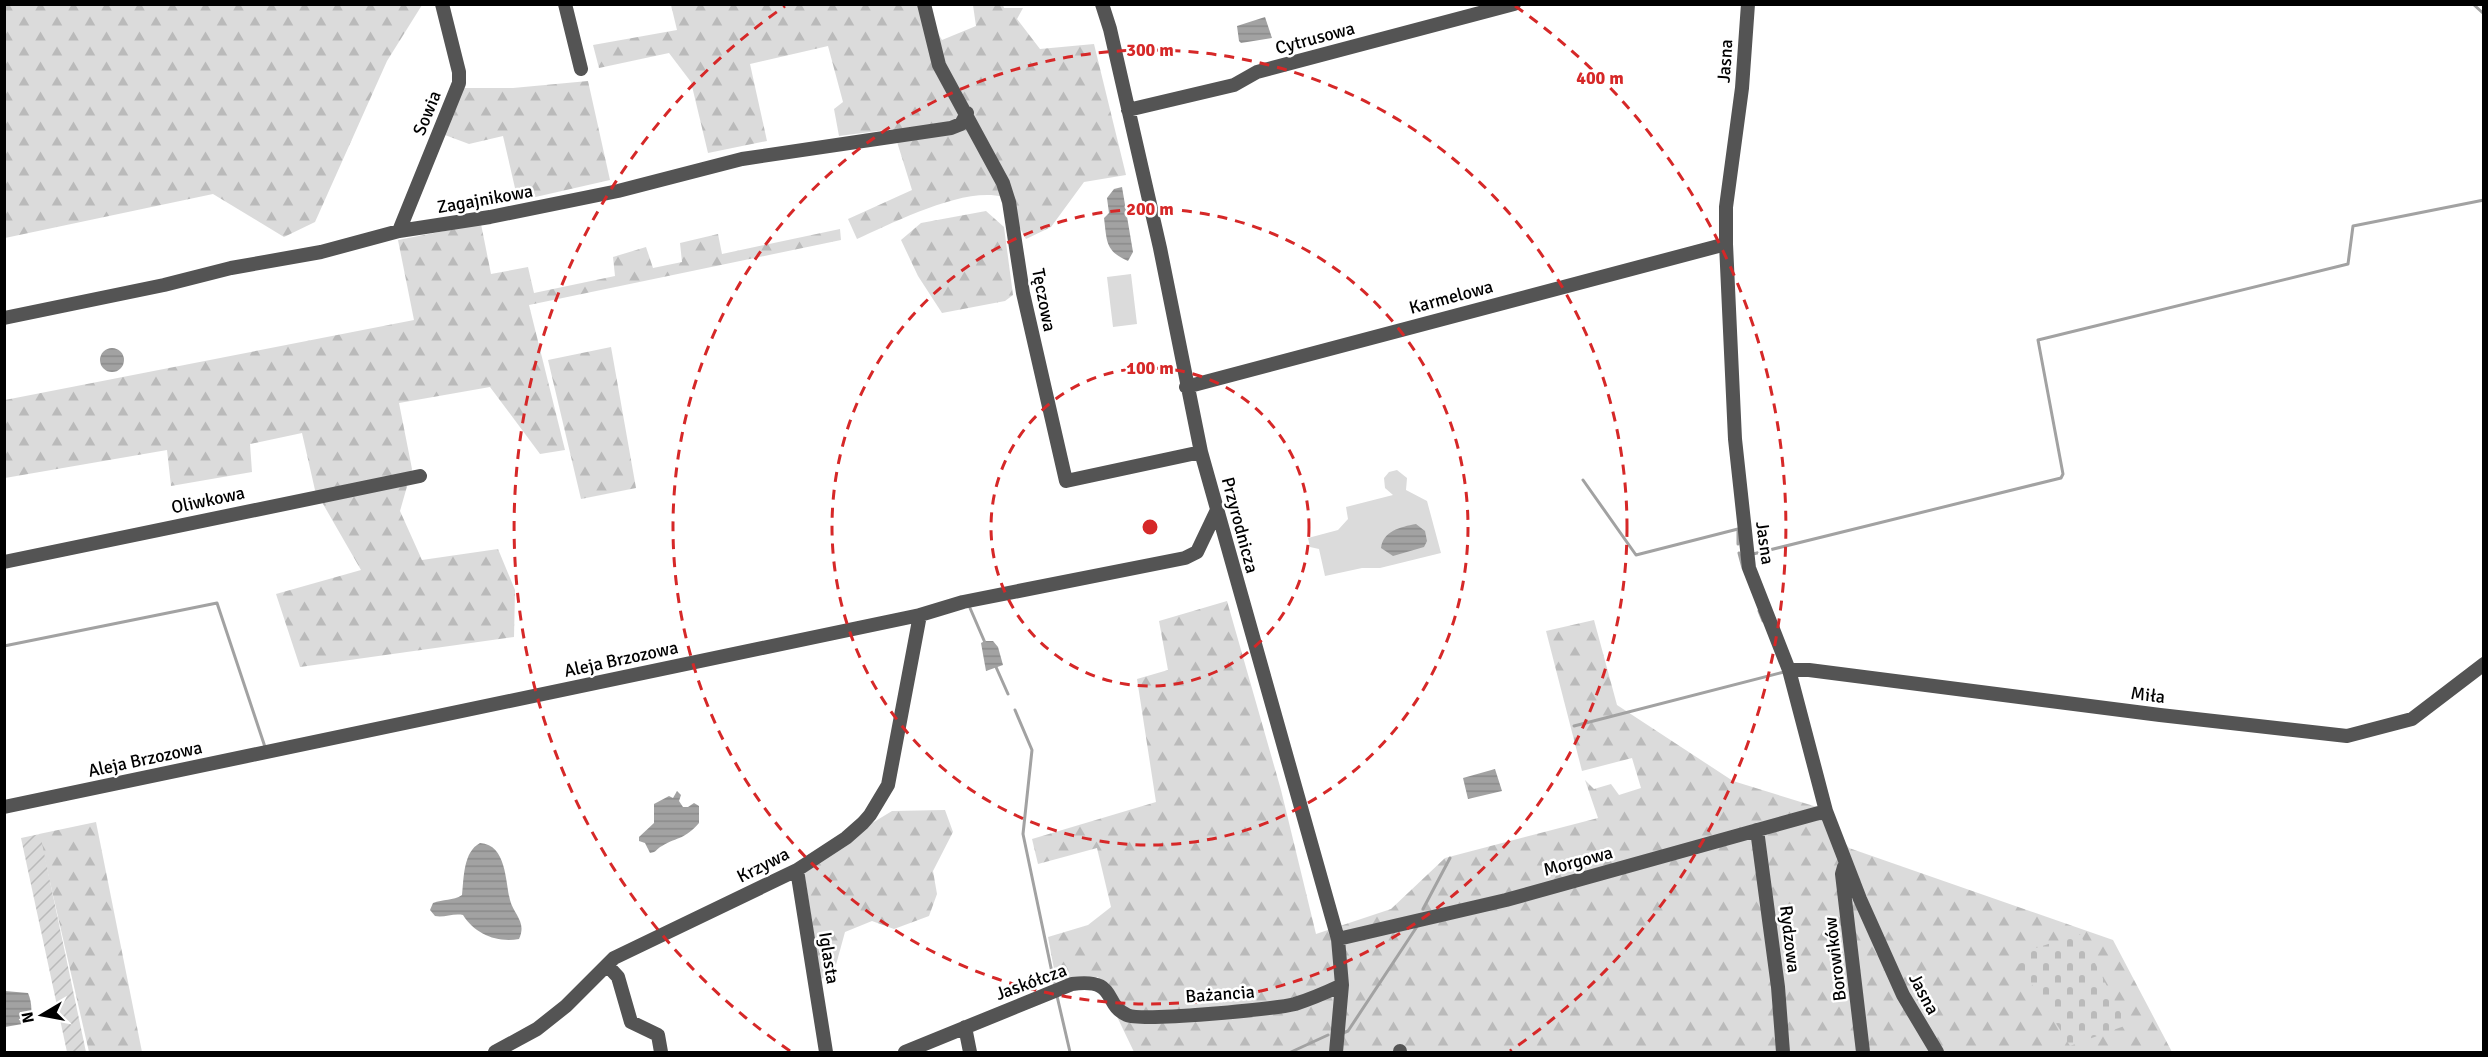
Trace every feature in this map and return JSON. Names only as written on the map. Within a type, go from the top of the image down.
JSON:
[{"type":"street","name":"Sowia","points":[[399,231],[459,82],[459,72],[442,4]]},
{"type":"street","points":[[565,4],[581,69]]},
{"type":"street","name":"Tęczowa","points":[[924,4],[939,65],[1003,183],[1009,202],[1023,293],[1066,481],[1201,452]]},
{"type":"street","name":"Przyrodnicza","points":[[1102,4],[1160,248],[1186,387],[1201,452],[1338,939],[1342,985],[1336,1053]]},
{"type":"street","name":"Cytrusowa","points":[[1128,110],[1234,86],[1257,72],[1514,4]]},
{"type":"street","name":"Jasna","points":[[1748,4],[1742,88],[1726,207],[1735,439],[1746,550],[1754,584],[1789,670],[1826,811],[1845,862],[1903,996],[1937,1053]]},
{"type":"street","name":"Zagajnikowa","points":[[4,318],[164,285],[231,268],[321,252],[399,231],[490,217],[618,191],[742,159],[951,128],[961,124],[967,113]]},
{"type":"street","name":"Karmelowa","points":[[1186,387],[1726,244]]},
{"type":"street","name":"Oliwkowa","points":[[4,562],[420,476]]},
{"type":"street","name":"Aleja Brzozowa","points":[[4,807],[920,615],[963,602],[1185,558],[1197,552],[1217,510]]},
{"type":"street","name":"Krzywa","points":[[495,1053],[537,1029],[566,1006],[607,965],[626,952],[797,870],[846,838],[870,815],[888,785],[920,615]]},
{"type":"street","name":"Miła","points":[[1789,670],[1809,670],[2160,715],[2347,736],[2412,719],[2484,664]]},
{"type":"street","name":"Morgowa","points":[[1338,939],[1506,900],[1826,811]]},
{"type":"street","name":"Rydzowa","points":[[1757,830],[1784,1053]]},
{"type":"street","name":"Borowików","points":[[1845,862],[1842,874],[1863,1053]]},
{"type":"street","name":"Iglasta","points":[[797,870],[826,1053]]},
{"type":"street","points":[[607,965],[618,977],[631,1022],[658,1035],[661,1053]]},
{"type":"street","name":"Jaskółcza","points":[[905,1053],[1072,984],[1087,982],[1099,985],[1109,993]]},
{"type":"street","name":"Bażancia","points":[[1109,993],[1117,1008],[1127,1016],[1150,1018],[1267,1009],[1294,1004],[1342,985]]},
{"type":"street","points":[[965,1027],[970,1053]]},
{"type":"green space","points":[[4,5],[422,5],[387,61],[315,222],[284,237],[213,194],[5,238]]},
{"type":"green space","points":[[671,5],[921,5],[942,40],[976,26],[973,5],[1023,8],[1017,19],[1040,49],[1094,44],[1126,175],[1084,182],[1051,227],[1026,239],[1003,197],[987,195],[949,201],[857,239],[848,219],[912,190],[893,129],[839,136],[834,109],[843,102],[828,46],[750,64],[767,141],[708,153],[691,82],[669,53],[599,68],[593,45],[677,30]]},
{"type":"green space","points":[[588,81],[610,180],[518,201],[503,136],[469,144],[445,135],[461,88],[513,88]]},
{"type":"green space","points":[[986,211],[1004,227],[1013,295],[1005,301],[942,313],[918,276],[901,240],[921,223]]},
{"type":"green space","points":[[481,224],[491,274],[528,267],[534,293],[615,276],[613,257],[646,247],[653,268],[682,262],[680,243],[718,234],[722,254],[840,229],[841,240],[529,305],[565,450],[540,454],[490,387],[399,403],[412,469],[400,511],[422,560],[498,549],[515,590],[514,637],[300,667],[276,594],[361,570],[315,490],[302,433],[250,444],[252,472],[171,486],[167,450],[5,478],[5,400],[414,320],[398,240]]},
{"type":"green space","points":[[1131,274],[1137,324],[1113,327],[1107,277]]},
{"type":"green space","points":[[611,347],[636,488],[581,499],[548,360]]},
{"type":"green space","points":[[1397,470],[1407,478],[1406,490],[1427,501],[1441,553],[1380,568],[1362,568],[1325,576],[1319,549],[1310,547],[1308,538],[1338,530],[1348,519],[1346,507],[1393,495],[1385,488],[1384,478],[1389,472]]},
{"type":"green space","points":[[1227,601],[1281,790],[1316,934],[1391,909],[1445,858],[1598,818],[1585,780],[1594,789],[1611,784],[1619,795],[1641,788],[1632,758],[1582,771],[1546,631],[1594,620],[1617,705],[1733,781],[1817,807],[1849,848],[2113,940],[2172,1052],[1134,1052],[1098,977],[1056,980],[1048,937],[1088,925],[1111,907],[1097,848],[1038,864],[1032,839],[1156,802],[1137,679],[1168,670],[1159,621]]},
{"type":"green space","points":[[945,810],[953,832],[933,871],[937,894],[929,916],[894,929],[872,921],[845,932],[834,972],[821,979],[803,865],[892,811]]},
{"type":"green space","points":[[96,822],[142,1052],[89,1052],[39,834]]},
{"type":"green space","points":[[40,834],[86,1052],[67,1052],[21,838]]},
{"type":"green space","points":[[2080,934],[2127,1025],[2070,1046],[2014,955]]},
{"type":"shaded area","points":[[1265,17],[1272,38],[1241,43],[1239,41],[1237,26]]},
{"type":"shaded area","points":[[1122,187],[1133,252],[1128,261],[1115,253],[1108,244],[1104,218],[1109,213],[1107,198],[1114,189]]},
{"type":"shaded area","points":[[112,348],[121,351],[124,360],[121,369],[112,372],[103,369],[100,360],[103,351]]},
{"type":"shaded area","points":[[1416,524],[1425,531],[1427,541],[1424,547],[1393,556],[1381,548],[1382,542],[1389,534],[1398,528]]},
{"type":"shaded area","points":[[993,641],[998,647],[1003,665],[986,671],[981,643]]},
{"type":"shaded area","points":[[1495,769],[1502,791],[1468,799],[1463,778]]},
{"type":"shaded area","points":[[677,791],[681,795],[679,801],[683,807],[694,803],[699,806],[699,823],[685,835],[650,853],[645,843],[639,841],[639,837],[654,823],[654,804],[669,796],[673,798]]},
{"type":"shaded area","points":[[480,843],[489,845],[500,857],[510,900],[521,923],[519,939],[503,940],[487,936],[468,922],[463,915],[435,916],[430,910],[433,903],[462,895],[467,859],[474,847]]},
{"type":"shaded area","points":[[5,991],[28,993],[31,1016],[28,1023],[5,1027]]},
{"type":"waterway","points":[[2473,4],[2484,14]]},
{"type":"waterway","points":[[1753,554],[2061,478],[2063,474],[2038,340],[2348,264],[2353,226],[2484,200]]},
{"type":"waterway","points":[[1583,480],[1636,555],[1738,529],[1738,544]]},
{"type":"waterway","points":[[1739,553],[1743,568]]},
{"type":"waterway","points":[[4,646],[217,603],[265,747]]},
{"type":"waterway","points":[[970,608],[986,645]]},
{"type":"waterway","points":[[1759,611],[1763,621]]},
{"type":"waterway","points":[[996,667],[1008,694]]},
{"type":"waterway","points":[[1574,726],[1784,672]]},
{"type":"waterway","points":[[1015,710],[1032,750],[1023,834],[1054,982]]},
{"type":"waterway","points":[[1423,909],[1450,858]]},
{"type":"waterway","points":[[1343,1033],[1348,1031],[1418,925]]},
{"type":"waterway","points":[[1057,996],[1070,1052]]},
{"type":"waterway","points":[[1291,1052],[1328,1035]]}]
